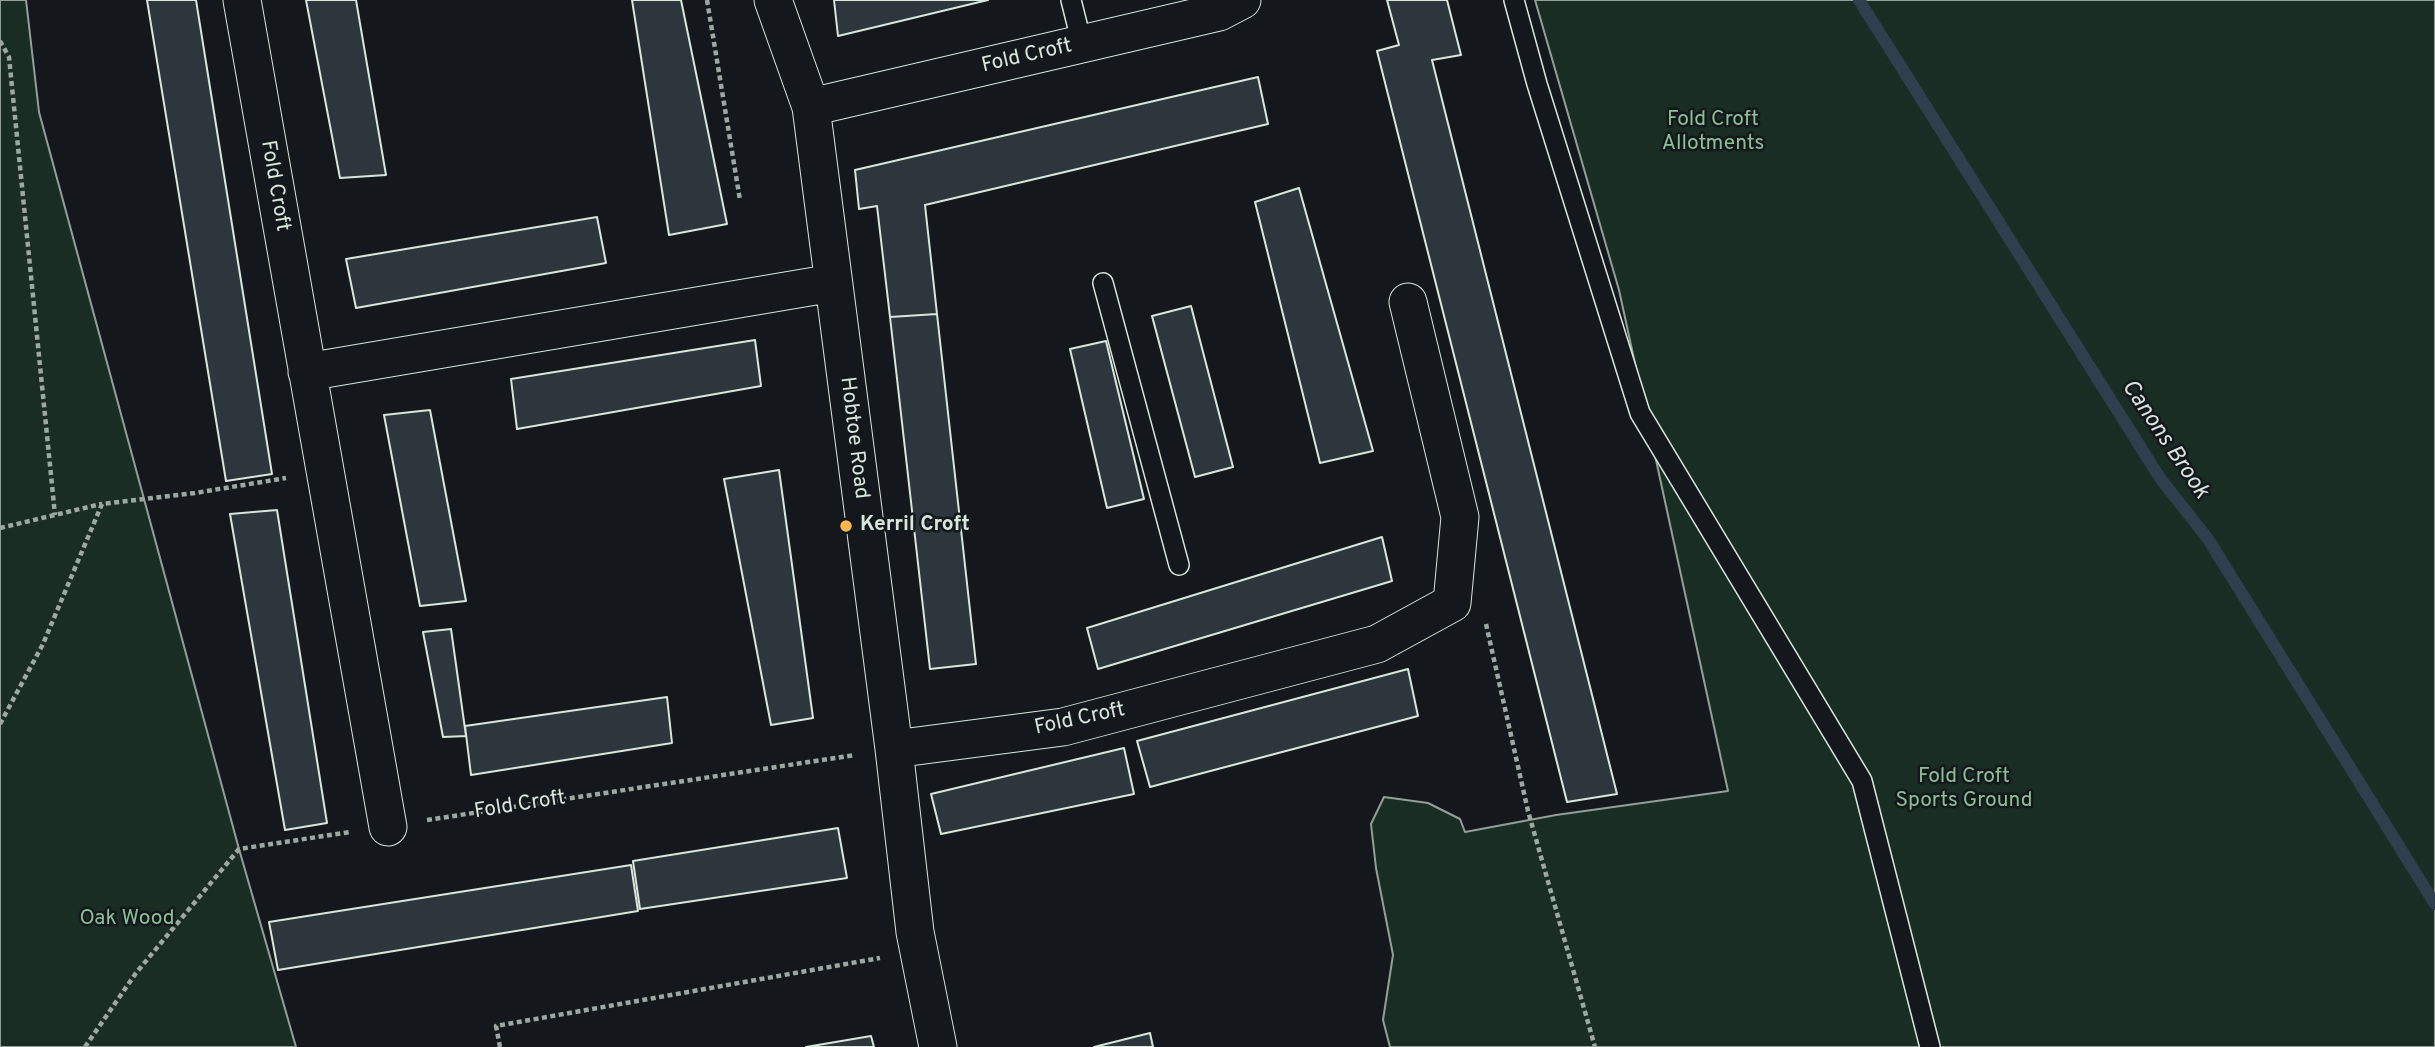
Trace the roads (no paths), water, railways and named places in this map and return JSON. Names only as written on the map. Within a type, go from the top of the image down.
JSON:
[{"type":"street","name":"Fold Croft","points":[[242,0],[388,827]]},
{"type":"street","name":"Hobtoe Road","points":[[773,0],[811,107],[919,951],[938,1047]]},
{"type":"street","name":"Fold Croft","points":[[811,107],[1219,12],[1242,0]]},
{"type":"street","points":[[307,372],[833,283]]},
{"type":"street","name":"Fold Croft","points":[[894,749],[1063,727],[1377,644],[1452,603],[1460,517],[1408,302]]},
{"type":"lane","points":[[1071,0],[1082,44]]},
{"type":"lane","points":[[1514,0],[1537,84],[1640,414],[1862,780],[1930,1047]]},
{"type":"lane","points":[[1103,282],[1179,565]]},
{"type":"waterway","name":"Canons Brook","points":[[1859,0],[2160,478],[2208,539],[2435,904]]},
{"type":"place","name":"Kerril Croft","points":[[846,526]]},
{"type":"park label","name":"Fold Croft Allotments","points":[[1713,133]]},
{"type":"park label","name":"Fold Croft Sports Ground","points":[[1964,790]]},
{"type":"park label","name":"Oak Wood","points":[[127,920]]}]
